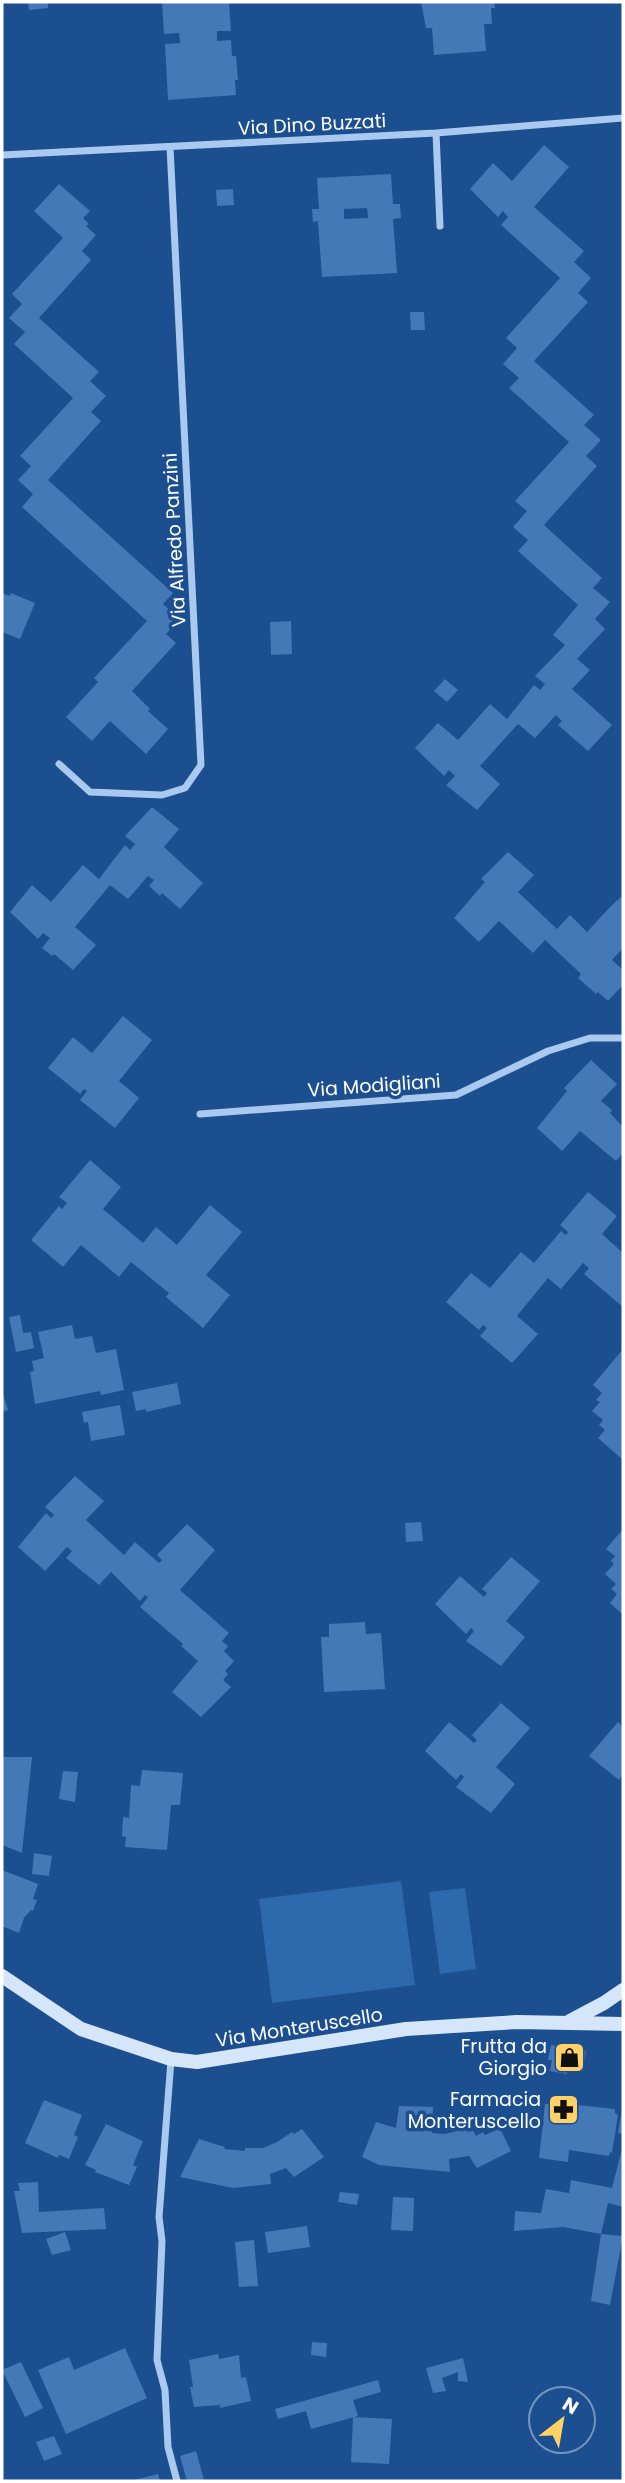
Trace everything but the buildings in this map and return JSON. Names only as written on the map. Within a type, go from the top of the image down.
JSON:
[{"type":"street","name":"Via Dino Buzzati","points":[[2,155],[436,133],[623,118]]},
{"type":"street","points":[[436,133],[440,226]]},
{"type":"street","name":"Via Alfredo Panzini","points":[[59,764],[90,792],[162,795],[185,788],[201,765],[170,147]]},
{"type":"street","name":"Via Modigliani","points":[[200,1114],[456,1095],[548,1051],[590,1038],[623,1038]]},
{"type":"street","name":"Via Monteruscello","points":[[2,1976],[81,2029],[171,2059],[197,2062],[406,2029],[517,2022],[623,2024]]},
{"type":"street","points":[[569,2021],[623,1990]]},
{"type":"street","points":[[171,2059],[159,2217],[162,2241],[157,2360],[164,2390],[169,2447],[177,2481]]},
{"type":"shaded area","points":[[401,1881],[415,1985],[272,2003],[259,1899]]},
{"type":"shaded area","points":[[465,1888],[476,1969],[440,1974],[429,1892]]},
{"type":"place","name":"Frutta da Giorgio","points":[[570,2057]]},
{"type":"place","name":"Farmacia Monteruscello","points":[[564,2110]]}]
